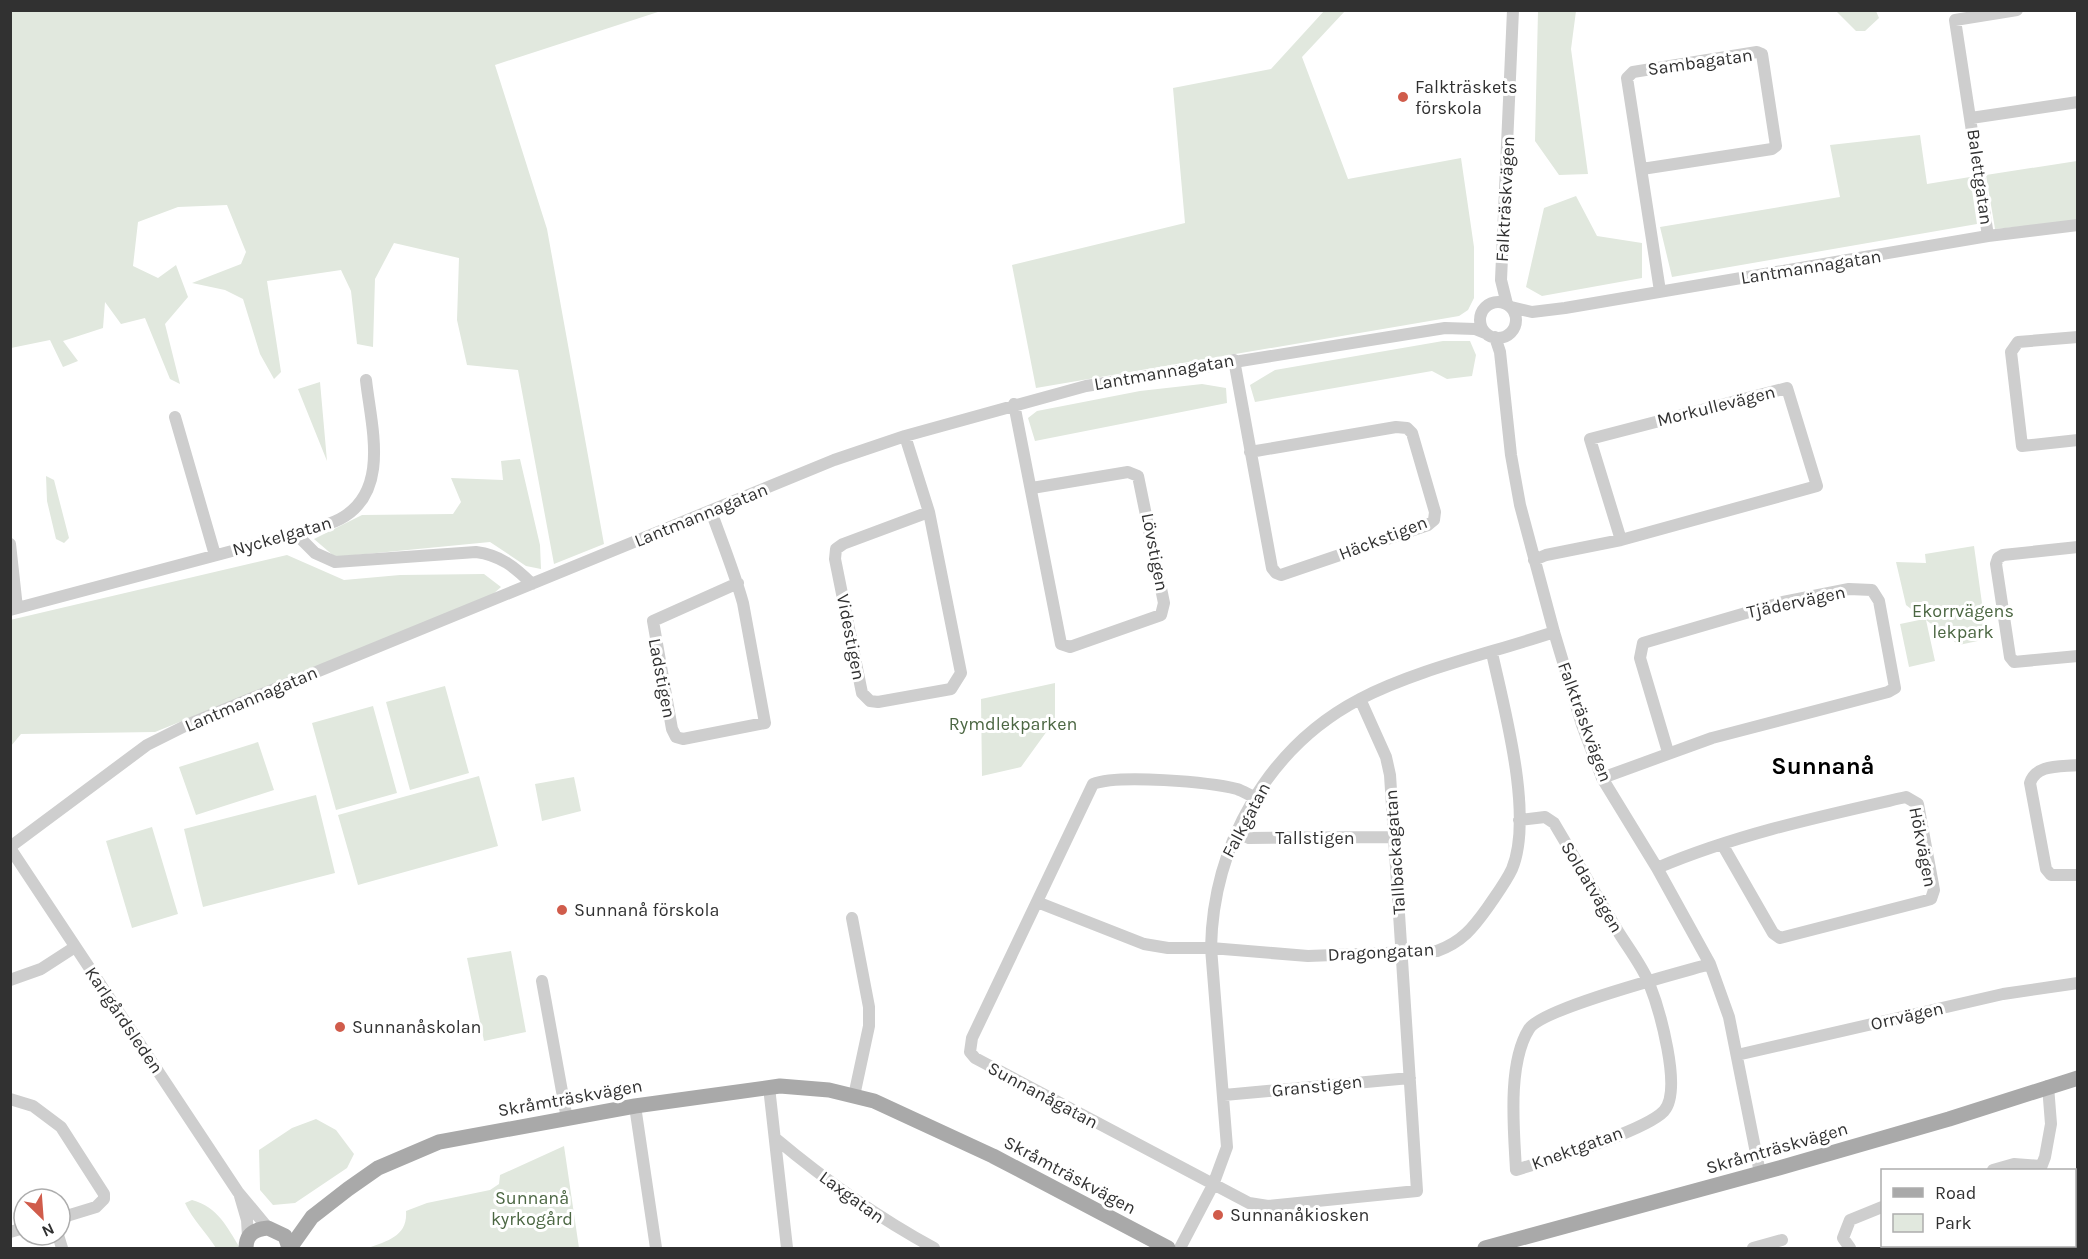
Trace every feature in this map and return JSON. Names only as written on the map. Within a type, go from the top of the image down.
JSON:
[{"type":"main road","name":"Skråmträskvägen","points":[[1485,1248],[1949,1119],[2078,1078]]},
{"type":"main road","name":"Skråmträskvägen","points":[[289,1248],[312,1217],[378,1168],[429,1146],[480,1133],[635,1106],[769,1087],[829,1090],[874,1101],[932,1126],[1168,1248]]},
{"type":"main road","name":"Skråmträskvägen","points":[[247,1243],[254,1232],[312,1217]]},
{"type":"main road","points":[[271,1228],[285,1236],[289,1248]]},
{"type":"street","name":"Falkträskvägen","points":[[1501,280],[1513,10]]},
{"type":"street","name":"Balettgatan","points":[[1989,236],[1955,20],[2017,10]]},
{"type":"street","name":"Sambagatan","points":[[1757,52],[1762,54],[1776,146],[1772,149],[1642,169],[1627,78],[1633,72],[1757,52]]},
{"type":"street","name":"Balettgatan","points":[[1971,118],[2078,102]]},
{"type":"street","points":[[1642,169],[1660,291]]},
{"type":"street","name":"Lantmannagatan","points":[[1444,328],[1488,305],[1509,306],[1520,311],[1544,310],[1989,236],[2078,225]]},
{"type":"street","points":[[1501,280],[1509,306],[1516,317],[1500,333],[1480,323],[1501,280]]},
{"type":"street","name":"Lantmannagatan","points":[[10,848],[147,745],[189,724],[834,460],[905,436],[1014,404],[1086,386],[1234,360],[1444,328],[1500,333],[1544,310]]},
{"type":"street","name":"Falkträskvägen","points":[[1500,333],[1511,455],[1534,560],[1582,725],[1602,778],[1657,868],[1710,964],[1729,1017],[1760,1173]]},
{"type":"street","points":[[2078,337],[2018,342],[2011,352],[2022,446],[2078,440]]},
{"type":"street","name":"Häckstigen","points":[[1234,360],[1250,452],[1276,573],[1281,575],[1428,525],[1434,520],[1435,512],[1412,433],[1407,428],[1396,427],[1250,452]]},
{"type":"street","name":"Nyckelgatan","points":[[10,544],[14,609],[296,534],[339,519],[356,508],[370,485],[375,457],[366,380]]},
{"type":"street","name":"Morkullevägen","points":[[1534,560],[1546,555],[1621,540],[1817,486],[1787,388],[1590,439],[1621,540]]},
{"type":"street","name":"Lövstigen","points":[[1014,404],[1061,644],[1070,647],[1161,615],[1164,603],[1141,481],[1138,476],[1128,472],[1032,488]]},
{"type":"street","name":"Nyckelgatan","points":[[175,417],[215,555]]},
{"type":"street","name":"Videstigen","points":[[905,436],[929,512],[961,673],[951,688],[878,702],[870,701],[862,693],[835,559],[836,549],[843,544],[929,512]]},
{"type":"street","name":"Ladstigen","points":[[711,511],[738,583],[765,723],[683,740],[676,737],[672,729],[653,621],[738,583]]},
{"type":"street","points":[[296,534],[315,553],[335,562],[476,552],[491,554],[519,571],[532,584]]},
{"type":"street","points":[[2078,547],[2003,555],[1998,558],[1996,564],[2010,657],[2014,662],[2078,656]]},
{"type":"street","name":"Tjädervägen","points":[[1602,778],[1668,752],[1774,721],[1888,692],[1895,687],[1879,601],[1872,590],[1849,589],[1784,602],[1643,643],[1641,658],[1668,752]]},
{"type":"street","name":"Falkgatan","points":[[1180,1248],[1212,1185],[1227,1148],[1211,948],[1212,916],[1228,849],[1254,797],[1281,761],[1332,718],[1360,699],[1400,681],[1554,632]]},
{"type":"street","name":"Dragongatan","points":[[1036,902],[1144,944],[1168,948],[1211,948],[1308,956],[1437,951],[1463,939],[1474,927],[1512,870],[1518,846],[1519,819],[1514,750],[1492,653]]},
{"type":"street","name":"Tallbackagatan","points":[[1360,699],[1386,757],[1395,837],[1417,1191]]},
{"type":"street","points":[[2078,765],[2040,769],[2032,775],[2030,783],[2046,869],[2050,875],[2078,875]]},
{"type":"street","name":"Sunnanågatan","points":[[1254,797],[1238,789],[1192,783],[1102,780],[1093,784],[1088,790],[972,1038],[970,1052],[984,1063],[1249,1203],[1268,1206],[1417,1191]]},
{"type":"street","name":"Hökvägen","points":[[1657,868],[1722,844],[1824,815],[1906,797],[1918,804],[1934,890],[1931,899],[1780,938],[1773,933],[1722,844]]},
{"type":"street","name":"Soldatvägen","points":[[1519,819],[1545,817],[1554,823],[1648,982]]},
{"type":"street","name":"Tallstigen","points":[[1236,832],[1249,838],[1395,837]]},
{"type":"street","name":"Karlgårdsleden","points":[[10,848],[238,1192],[271,1228]]},
{"type":"street","points":[[852,918],[869,1007],[869,1026],[854,1096]]},
{"type":"street","points":[[10,980],[41,969],[75,947]]},
{"type":"street","name":"Knektgatan","points":[[1648,982],[1668,1058],[1670,1102],[1663,1112],[1597,1143],[1516,1170],[1512,1107],[1522,1043],[1530,1027],[1543,1018],[1648,982],[1710,964]]},
{"type":"street","points":[[542,981],[567,1119]]},
{"type":"street","name":"Orrvägen","points":[[1737,1055],[2003,994],[2078,983]]},
{"type":"street","name":"Granstigen","points":[[1224,1095],[1410,1078]]},
{"type":"street","points":[[1997,1169],[2014,1164],[2040,1168],[2045,1157],[2051,1124],[2048,1086]]},
{"type":"street","points":[[769,1087],[787,1248]]},
{"type":"street","points":[[10,1099],[33,1106],[61,1127],[102,1190],[104,1199],[96,1207],[72,1214]]},
{"type":"street","points":[[635,1106],[656,1248]]},
{"type":"street","name":"Laxgatan","points":[[775,1138],[860,1203],[892,1225],[934,1248]]},
{"type":"street","name":"Karlgårdsleden","points":[[238,1192],[247,1220],[247,1243]]},
{"type":"street","points":[[1850,1248],[1843,1238],[1850,1220],[1881,1207]]},
{"type":"street","points":[[1753,1248],[1782,1240]]},
{"type":"green space","points":[[11,10],[661,11],[495,65],[547,229],[604,544],[554,564],[518,370],[467,365],[457,320],[459,258],[394,243],[375,279],[373,347],[357,344],[351,291],[341,270],[267,281],[281,372],[274,379],[260,354],[243,299],[225,290],[192,283],[241,264],[246,252],[227,205],[178,207],[138,222],[133,266],[158,278],[176,265],[188,297],[165,324],[180,384],[170,379],[145,318],[121,324],[105,302],[103,328],[63,341],[78,361],[63,367],[50,340],[11,348]]},
{"type":"green space","points":[[1324,11],[1345,11],[1302,57],[1348,179],[1461,158],[1474,247],[1474,298],[1468,310],[1459,316],[1036,388],[1012,265],[1185,223],[1173,88],[1271,69]]},
{"type":"green space","points":[[1538,11],[1576,11],[1571,49],[1588,174],[1559,175],[1535,141]]},
{"type":"green space","points":[[1836,11],[1876,11],[1879,18],[1865,31],[1856,31]]},
{"type":"green space","points":[[1920,135],[1927,184],[1970,177],[1977,224],[1672,277],[1660,227],[1840,197],[1830,145]]},
{"type":"green space","points":[[2077,161],[2077,221],[1995,229],[1986,175]]},
{"type":"green space","points":[[1576,196],[1597,236],[1642,243],[1642,278],[1542,296],[1526,287],[1544,208]]},
{"type":"green space","points":[[1443,341],[1470,341],[1476,355],[1472,376],[1447,379],[1432,371],[1255,402],[1250,385],[1275,370]]},
{"type":"green space","points":[[320,382],[327,461],[298,389]]},
{"type":"green space","points":[[1202,384],[1226,388],[1227,403],[1035,441],[1028,418],[1037,411],[1140,391]]},
{"type":"green space","points":[[520,459],[540,545],[541,569],[526,566],[490,542],[335,557],[314,539],[362,515],[453,514],[461,502],[451,478],[503,480],[501,461]]},
{"type":"green space","points":[[46,476],[54,480],[69,538],[64,543],[56,539],[47,501]]},
{"type":"green space","name":"Ekorrvägens lekpark","points":[[1974,546],[1987,639],[1959,645],[1926,620],[1935,661],[1909,667],[1900,624],[1924,619],[1906,605],[1896,562],[1926,563],[1925,554]]},
{"type":"green space","points":[[287,555],[344,580],[400,575],[484,574],[501,587],[492,595],[155,732],[21,734],[11,746],[10,620]]},
{"type":"green space","name":"Rymdlekparken","points":[[1055,683],[1055,720],[1021,767],[982,776],[981,699]]},
{"type":"green space","points":[[445,686],[469,773],[410,790],[386,702]]},
{"type":"green space","points":[[373,706],[397,793],[336,810],[312,723]]},
{"type":"green space","points":[[258,742],[274,790],[196,815],[179,767]]},
{"type":"green space","points":[[479,776],[498,846],[358,885],[338,815]]},
{"type":"green space","points":[[574,777],[581,811],[542,821],[535,784]]},
{"type":"green space","points":[[316,795],[335,873],[203,907],[184,829]]},
{"type":"green space","points":[[152,827],[178,914],[132,928],[106,841]]},
{"type":"green space","points":[[511,951],[526,1032],[484,1041],[467,958]]},
{"type":"green space","points":[[316,1119],[336,1130],[354,1154],[347,1168],[295,1203],[273,1205],[260,1190],[259,1150],[292,1128]]},
{"type":"green space","name":"Sunnanå kyrkogård","points":[[564,1146],[579,1248],[368,1248],[389,1240],[400,1232],[406,1219],[406,1211],[427,1203],[490,1190],[499,1184],[500,1175]]},
{"type":"green space","points":[[192,1200],[201,1203],[215,1213],[226,1225],[240,1248],[216,1248],[191,1215],[185,1203]]},
{"type":"place","name":"Falkträskets förskola","points":[[1403,97]]},
{"type":"place","name":"Sunnanå förskola","points":[[562,910]]},
{"type":"place","name":"Sunnanåskolan","points":[[340,1027]]},
{"type":"place","name":"Sunnanåkiosken","points":[[1218,1215]]},
{"type":"district","name":"Sunnanå","points":[[1823,766]]}]
